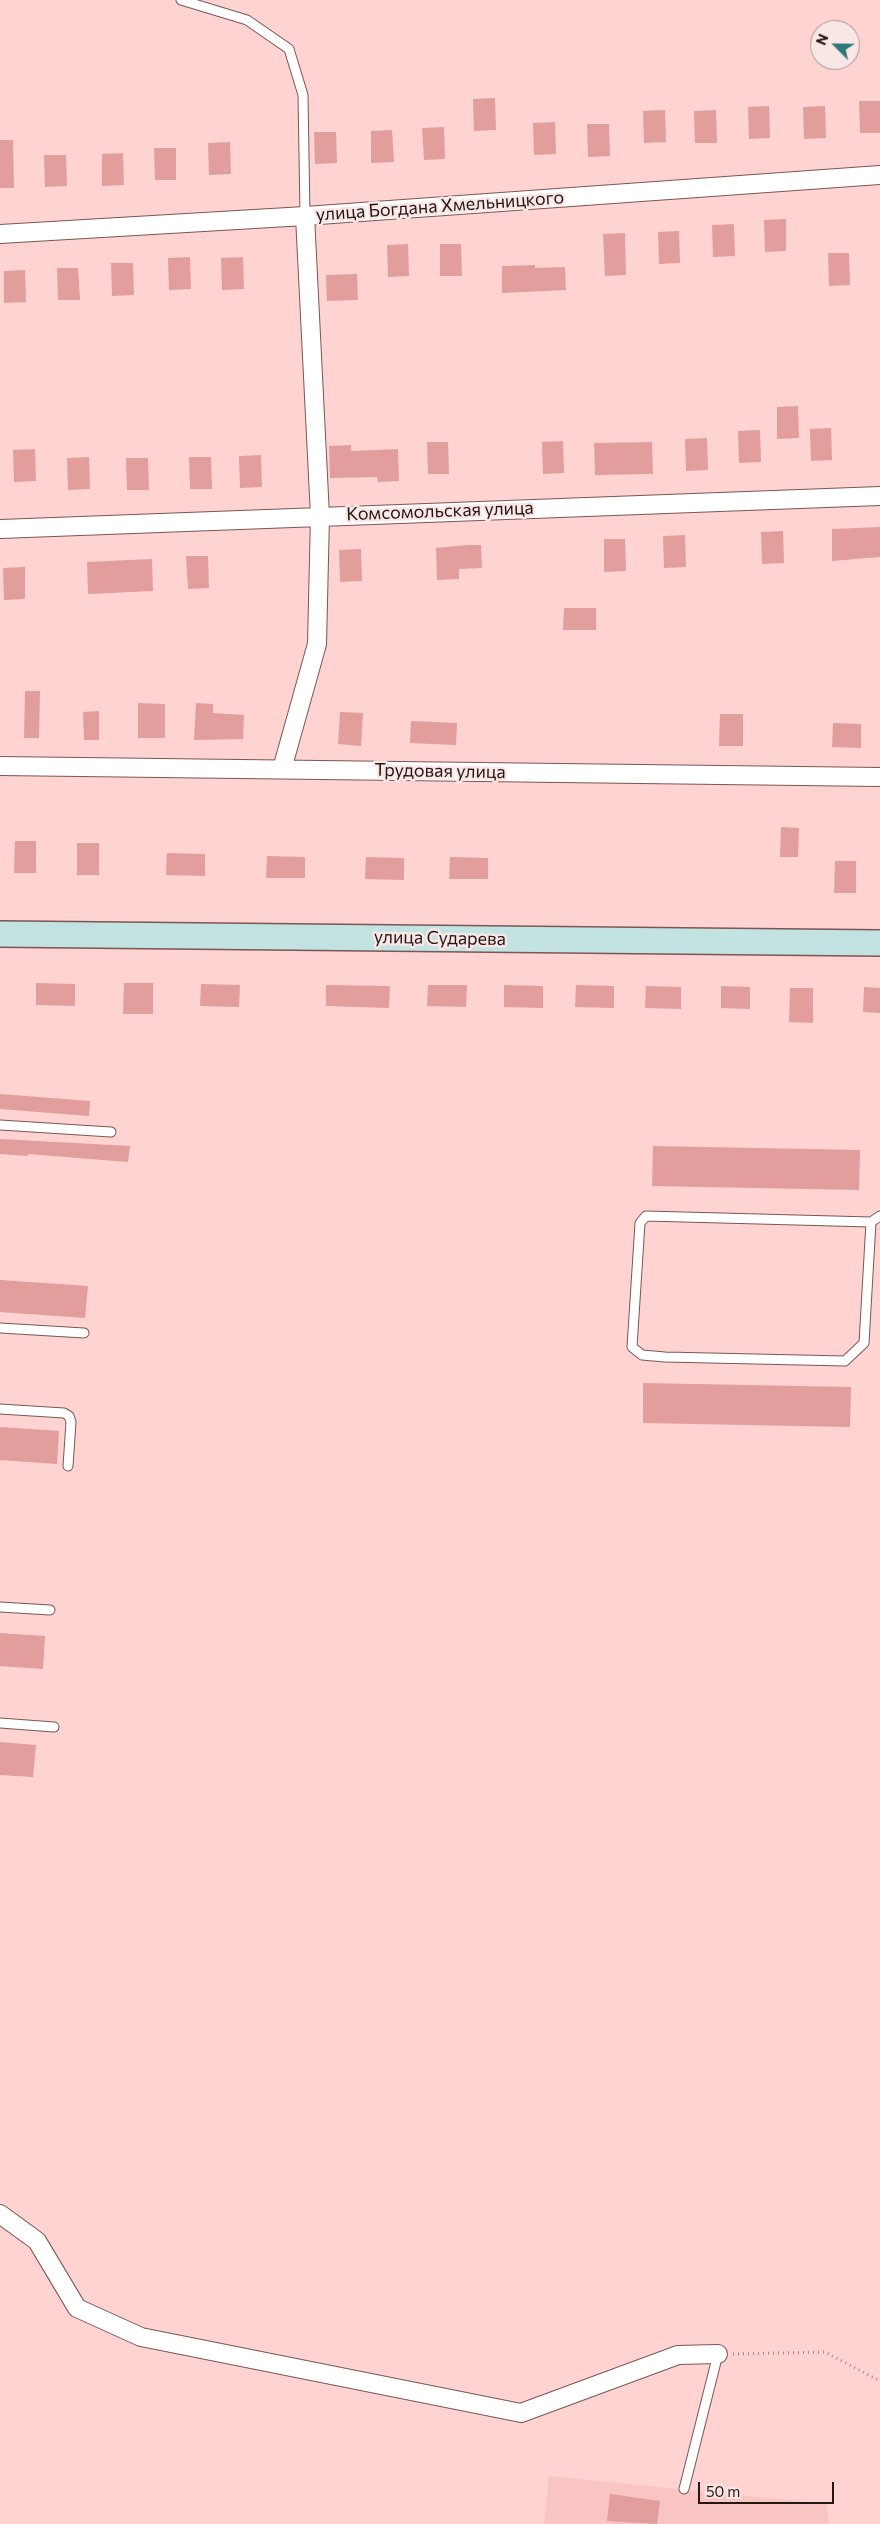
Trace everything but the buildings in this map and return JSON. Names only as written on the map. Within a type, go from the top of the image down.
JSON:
[{"type":"street","name":"улица Богдана Хмельницкого","points":[[0,234],[305,216],[880,175]]},
{"type":"street","points":[[282,769],[318,644],[320,516],[305,216]]},
{"type":"street","name":"Комсомольская улица","points":[[0,529],[880,496]]},
{"type":"street","name":"Трудовая улица","points":[[0,766],[880,777]]},
{"type":"street","name":"улица Сударева","points":[[0,934],[880,943]]},
{"type":"street","points":[[0,2214],[37,2241],[77,2308],[141,2337],[521,2413],[678,2355],[718,2354]]},
{"type":"lane","points":[[181,0],[247,20],[289,49],[303,95],[305,216]]},
{"type":"lane","points":[[0,1125],[111,1132]]},
{"type":"lane","points":[[871,1222],[864,1343],[845,1361],[642,1356],[632,1346],[640,1223],[646,1216],[871,1222],[880,1216]]},
{"type":"lane","points":[[0,1328],[84,1333]]},
{"type":"lane","points":[[0,1409],[64,1413],[69,1416],[71,1422],[68,1466]]},
{"type":"lane","points":[[0,1607],[50,1610]]},
{"type":"lane","points":[[0,1724],[54,1727]]},
{"type":"lane","points":[[684,2489],[718,2354]]},
{"type":"path","points":[[718,2354],[825,2352],[880,2381]]},
{"type":"shaded area","points":[[549,2476],[827,2504],[829,2524],[544,2524]]}]
